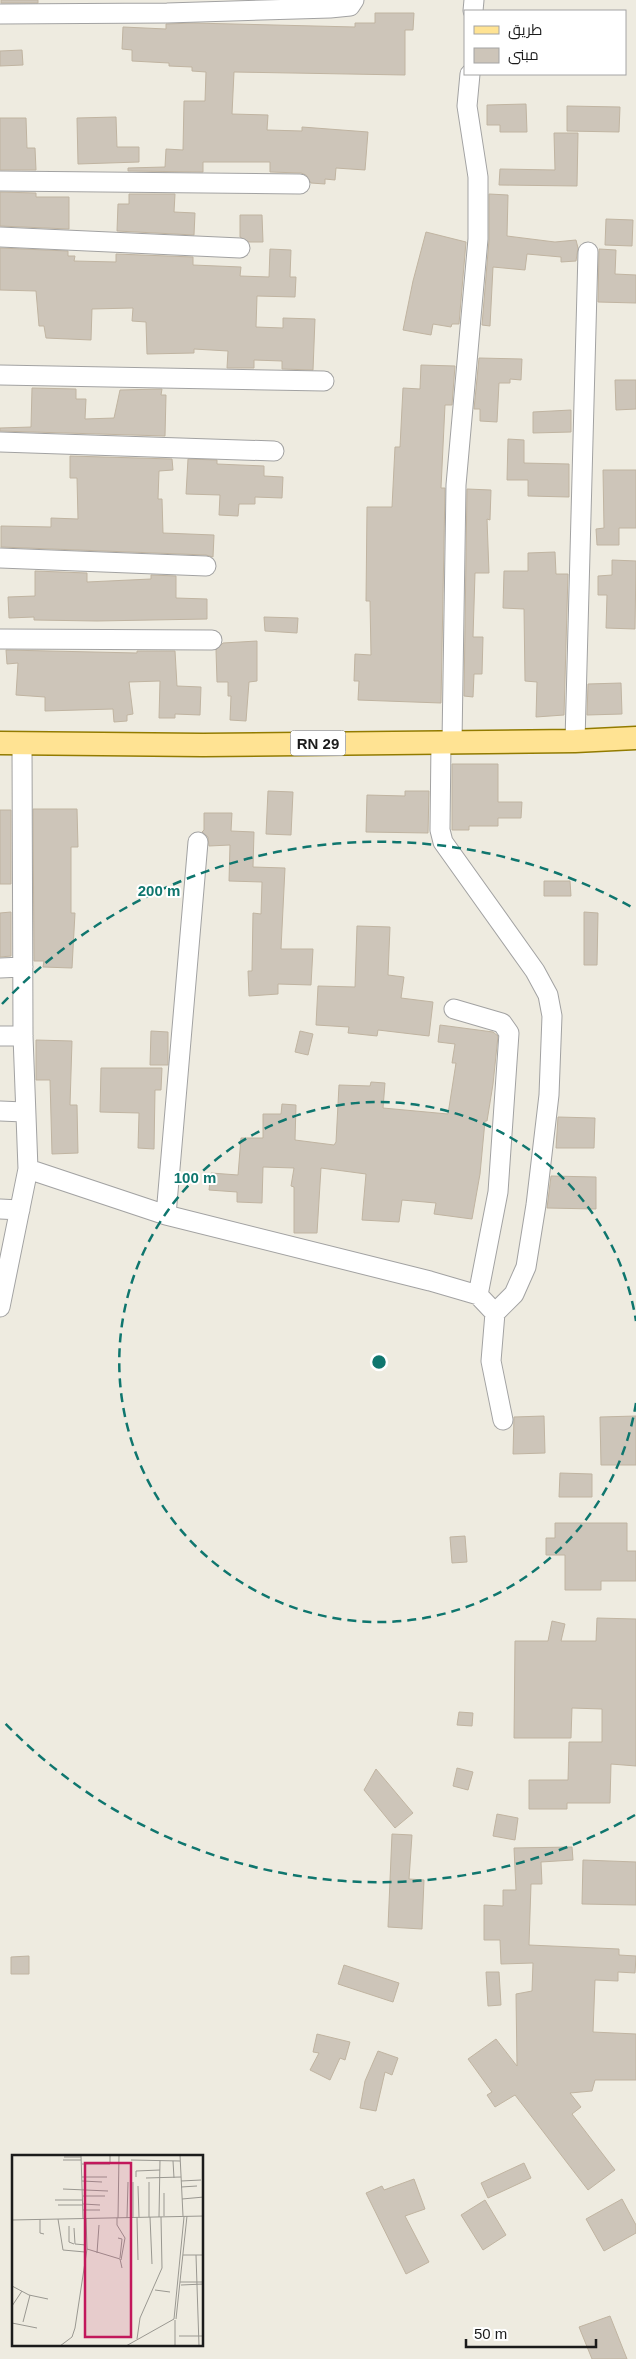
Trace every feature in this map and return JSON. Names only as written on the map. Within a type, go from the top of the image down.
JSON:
[{"type":"main road","name":"RN 29","points":[[0,743],[203,745],[575,741],[636,738]]},
{"type":"street","points":[[0,14],[166,6],[330,8],[350,6],[354,0]]},
{"type":"street","points":[[470,75],[468,106],[478,177],[478,239],[456,485],[447,742],[440,830],[442,842],[535,971],[548,995],[552,1016],[550,1095],[526,1267],[514,1294],[495,1313],[490,1361],[503,1420]]},
{"type":"street","points":[[0,181],[300,184]]},
{"type":"street","points":[[0,237],[240,248]]},
{"type":"street","points":[[575,741],[588,252]]},
{"type":"street","points":[[0,376],[324,381]]},
{"type":"street","points":[[0,442],[274,451]]},
{"type":"street","points":[[0,558],[206,566]]},
{"type":"street","points":[[0,639],[212,640]]},
{"type":"street","points":[[0,1307],[28,1169],[24,1112],[22,744]]},
{"type":"street","points":[[166,1215],[198,842]]},
{"type":"street","points":[[0,968],[23,967]]},
{"type":"street","points":[[454,1009],[502,1023],[509,1033],[498,1192],[478,1296]]},
{"type":"street","points":[[0,1036],[23,1036]]},
{"type":"street","points":[[0,1111],[24,1112]]},
{"type":"street","points":[[28,1169],[166,1215],[430,1281],[478,1296],[495,1313]]},
{"type":"street","points":[[0,1209],[20,1210]]},
{"type":"building","points":[[1,0],[38,0],[38,3],[1,3]]},
{"type":"building","points":[[375,13],[414,13],[413,30],[405,30],[405,75],[234,72],[232,114],[268,115],[267,130],[302,131],[302,127],[368,132],[365,170],[336,168],[335,180],[325,179],[325,184],[311,183],[306,175],[301,173],[270,172],[270,162],[203,162],[203,172],[128,171],[128,168],[165,167],[166,149],[183,150],[184,101],[205,101],[206,72],[192,71],[192,67],[169,66],[169,63],[132,61],[132,50],[122,49],[123,27],[166,29],[166,24],[193,23],[355,27],[355,23],[375,23]]},
{"type":"building","points":[[22,50],[23,65],[0,66],[0,51]]},
{"type":"building","points":[[526,104],[527,132],[500,132],[500,125],[487,125],[487,105]]},
{"type":"building","points":[[567,106],[620,107],[619,132],[567,131]]},
{"type":"building","points":[[116,117],[117,147],[139,147],[139,162],[78,164],[77,118]]},
{"type":"building","points":[[0,118],[26,118],[27,148],[35,148],[36,170],[0,170]]},
{"type":"building","points":[[554,133],[578,133],[577,186],[499,185],[500,169],[555,170]]},
{"type":"building","points":[[0,192],[36,193],[36,197],[69,197],[69,229],[0,226]]},
{"type":"building","points":[[129,194],[175,194],[174,212],[195,213],[194,235],[117,231],[118,204],[129,204]]},
{"type":"building","points":[[489,194],[508,195],[507,236],[555,242],[576,240],[578,248],[576,261],[561,262],[561,257],[527,254],[525,270],[493,267],[490,326],[482,325],[489,240]]},
{"type":"building","points":[[240,215],[262,215],[263,242],[249,242],[240,237]]},
{"type":"building","points":[[606,219],[633,220],[632,246],[605,245]]},
{"type":"building","points":[[426,232],[466,242],[459,324],[452,324],[451,327],[433,324],[431,335],[403,330]]},
{"type":"building","points":[[0,248],[68,251],[68,256],[75,256],[74,261],[116,262],[116,254],[193,257],[193,265],[241,267],[240,276],[269,277],[270,249],[291,250],[290,277],[296,277],[295,297],[257,296],[256,327],[283,328],[283,318],[315,319],[313,370],[282,369],[282,361],[254,360],[254,368],[227,368],[228,351],[194,349],[194,353],[147,354],[146,322],[132,321],[133,308],[92,309],[91,340],[46,338],[44,326],[39,326],[36,291],[0,290]]},
{"type":"building","points":[[599,249],[616,250],[615,274],[636,275],[636,303],[598,302]]},
{"type":"building","points":[[479,358],[522,359],[521,380],[510,379],[510,383],[499,383],[497,422],[480,421],[480,409],[474,409]]},
{"type":"building","points":[[421,365],[455,366],[452,405],[445,405],[441,488],[445,488],[441,703],[358,700],[359,681],[354,681],[355,654],[371,655],[370,601],[366,601],[367,507],[392,507],[395,447],[400,447],[403,388],[420,389]]},
{"type":"building","points":[[615,380],[636,380],[636,409],[616,410]]},
{"type":"building","points":[[32,388],[76,389],[76,399],[86,399],[85,419],[114,418],[120,390],[162,389],[161,395],[166,395],[165,436],[0,431],[0,428],[31,427]]},
{"type":"building","points":[[571,410],[571,432],[533,433],[533,412]]},
{"type":"building","points":[[508,439],[524,440],[524,463],[569,464],[569,497],[528,496],[528,480],[507,480]]},
{"type":"building","points":[[70,456],[172,459],[173,470],[159,471],[158,499],[162,499],[163,533],[214,535],[213,557],[206,555],[1,547],[1,526],[51,527],[51,518],[78,519],[77,478],[70,478]]},
{"type":"building","points":[[188,459],[217,460],[217,464],[264,466],[264,476],[283,477],[282,498],[255,497],[255,504],[239,504],[238,516],[219,515],[220,495],[186,494]]},
{"type":"building","points":[[603,470],[636,470],[636,528],[619,528],[619,545],[597,545],[596,529],[604,528]]},
{"type":"building","points":[[467,489],[491,490],[490,520],[487,519],[489,573],[475,573],[473,637],[483,637],[482,674],[474,674],[473,697],[464,696]]},
{"type":"building","points":[[555,552],[556,574],[568,574],[564,715],[536,717],[537,682],[525,681],[524,609],[503,608],[504,571],[528,571],[528,553]]},
{"type":"building","points":[[612,560],[636,561],[635,629],[606,628],[607,595],[598,595],[598,576],[612,575]]},
{"type":"building","points":[[35,571],[87,573],[87,582],[151,579],[151,575],[176,576],[176,598],[207,599],[207,619],[97,621],[34,620],[34,617],[9,618],[8,597],[35,596]]},
{"type":"building","points":[[264,617],[298,618],[297,633],[265,631]]},
{"type":"building","points":[[257,641],[257,681],[249,682],[246,721],[230,720],[231,696],[228,696],[228,682],[217,682],[216,650],[223,643]]},
{"type":"building","points":[[6,650],[137,653],[137,651],[175,651],[177,686],[201,687],[200,715],[175,714],[175,718],[159,718],[160,681],[129,682],[133,714],[127,715],[127,721],[114,722],[113,709],[45,711],[45,697],[16,695],[18,663],[7,664]]},
{"type":"building","points":[[621,683],[622,714],[587,715],[588,684]]},
{"type":"building","points":[[452,764],[498,764],[498,802],[522,802],[521,818],[498,818],[498,826],[469,826],[469,830],[452,830]]},
{"type":"building","points":[[268,791],[293,792],[291,835],[266,834]]},
{"type":"building","points":[[405,791],[429,791],[428,833],[366,832],[367,795],[405,796]]},
{"type":"building","points":[[33,809],[77,809],[78,847],[71,847],[71,913],[75,913],[72,968],[43,967],[44,961],[34,961]]},
{"type":"building","points":[[0,810],[11,810],[11,884],[0,884]]},
{"type":"building","points":[[204,813],[232,813],[231,831],[254,832],[253,867],[285,868],[281,949],[313,949],[311,985],[278,984],[278,994],[249,996],[248,971],[252,971],[253,913],[261,914],[262,882],[229,881],[230,845],[209,846],[208,837],[202,832],[204,830]]},
{"type":"building","points":[[544,881],[570,881],[571,896],[544,896]]},
{"type":"building","points":[[11,912],[11,956],[0,957],[0,913]]},
{"type":"building","points":[[584,912],[598,913],[597,965],[584,965]]},
{"type":"building","points":[[357,926],[390,927],[388,975],[404,977],[401,998],[433,1002],[429,1036],[378,1030],[377,1036],[348,1033],[349,1027],[316,1025],[318,986],[355,987]]},
{"type":"building","points":[[440,1025],[493,1032],[498,1036],[493,1084],[487,1121],[485,1121],[480,1174],[472,1219],[434,1214],[436,1203],[402,1200],[399,1222],[362,1220],[366,1174],[321,1168],[317,1233],[294,1233],[294,1187],[291,1186],[294,1168],[263,1167],[262,1203],[237,1202],[237,1192],[209,1190],[211,1173],[238,1175],[241,1138],[263,1138],[263,1114],[281,1114],[282,1104],[296,1105],[295,1140],[334,1145],[336,1142],[339,1085],[370,1086],[371,1082],[385,1083],[383,1108],[448,1114],[456,1063],[452,1063],[455,1044],[438,1042]]},
{"type":"building","points":[[151,1031],[168,1032],[168,1065],[150,1065]]},
{"type":"building","points":[[300,1031],[313,1034],[308,1055],[295,1052]]},
{"type":"building","points":[[36,1040],[72,1041],[70,1105],[77,1105],[78,1153],[52,1154],[50,1080],[36,1080]]},
{"type":"building","points":[[101,1068],[162,1068],[161,1090],[155,1090],[154,1149],[138,1148],[139,1113],[100,1112]]},
{"type":"building","points":[[558,1117],[595,1118],[594,1148],[556,1148]]},
{"type":"building","points":[[551,1176],[596,1177],[596,1209],[547,1208]]},
{"type":"building","points":[[544,1416],[545,1453],[513,1454],[514,1417]]},
{"type":"building","points":[[636,1416],[636,1465],[601,1465],[600,1417]]},
{"type":"building","points":[[560,1473],[592,1474],[592,1497],[559,1497]]},
{"type":"building","points":[[555,1523],[627,1523],[627,1551],[636,1551],[636,1581],[601,1581],[601,1590],[565,1590],[565,1555],[546,1555],[546,1538],[555,1538]]},
{"type":"building","points":[[465,1536],[467,1562],[452,1563],[450,1537]]},
{"type":"building","points":[[597,1618],[636,1619],[636,1766],[611,1764],[610,1803],[567,1803],[567,1809],[529,1809],[529,1780],[568,1780],[569,1742],[602,1742],[602,1709],[572,1708],[571,1738],[514,1738],[515,1641],[548,1641],[552,1621],[565,1624],[561,1641],[596,1641]]},
{"type":"building","points":[[459,1712],[473,1713],[472,1726],[457,1725]]},
{"type":"building","points":[[457,1768],[473,1772],[468,1790],[453,1786]]},
{"type":"building","points":[[376,1769],[413,1813],[395,1828],[364,1790]]},
{"type":"building","points":[[497,1814],[518,1818],[515,1840],[493,1836]]},
{"type":"building","points":[[392,1834],[412,1835],[409,1879],[424,1880],[422,1929],[388,1927]]},
{"type":"building","points":[[572,1847],[573,1860],[541,1862],[542,1884],[531,1884],[529,1945],[619,1949],[619,1955],[636,1956],[635,1973],[618,1972],[618,1981],[595,1980],[593,2032],[636,2034],[636,2080],[595,2080],[592,2091],[570,2093],[581,2107],[572,2114],[615,2170],[588,2190],[515,2095],[495,2107],[487,2095],[492,2092],[468,2059],[496,2039],[517,2066],[516,1994],[532,1991],[533,1963],[501,1964],[500,1940],[484,1940],[484,1905],[503,1906],[503,1890],[516,1890],[514,1848]]},
{"type":"building","points":[[583,1860],[636,1862],[636,1905],[582,1904]]},
{"type":"building","points":[[29,1956],[29,1974],[11,1974],[11,1957]]},
{"type":"building","points":[[344,1965],[399,1983],[393,2002],[338,1984]]},
{"type":"building","points":[[486,1972],[499,1972],[501,2005],[488,2006]]},
{"type":"building","points":[[317,2034],[350,2042],[345,2060],[340,2058],[330,2080],[310,2070],[319,2053],[313,2052]]},
{"type":"building","points":[[378,2051],[398,2058],[392,2075],[385,2072],[376,2111],[360,2108],[365,2081]]},
{"type":"building","points":[[524,2163],[531,2178],[488,2198],[481,2183]]},
{"type":"building","points":[[414,2179],[425,2209],[405,2216],[429,2262],[406,2274],[366,2193],[382,2186],[384,2190]]},
{"type":"building","points":[[622,2199],[636,2225],[636,2233],[604,2251],[586,2219]]},
{"type":"building","points":[[485,2200],[506,2235],[483,2250],[461,2215]]},
{"type":"building","points":[[610,2316],[627,2359],[592,2359],[579,2327]]}]
